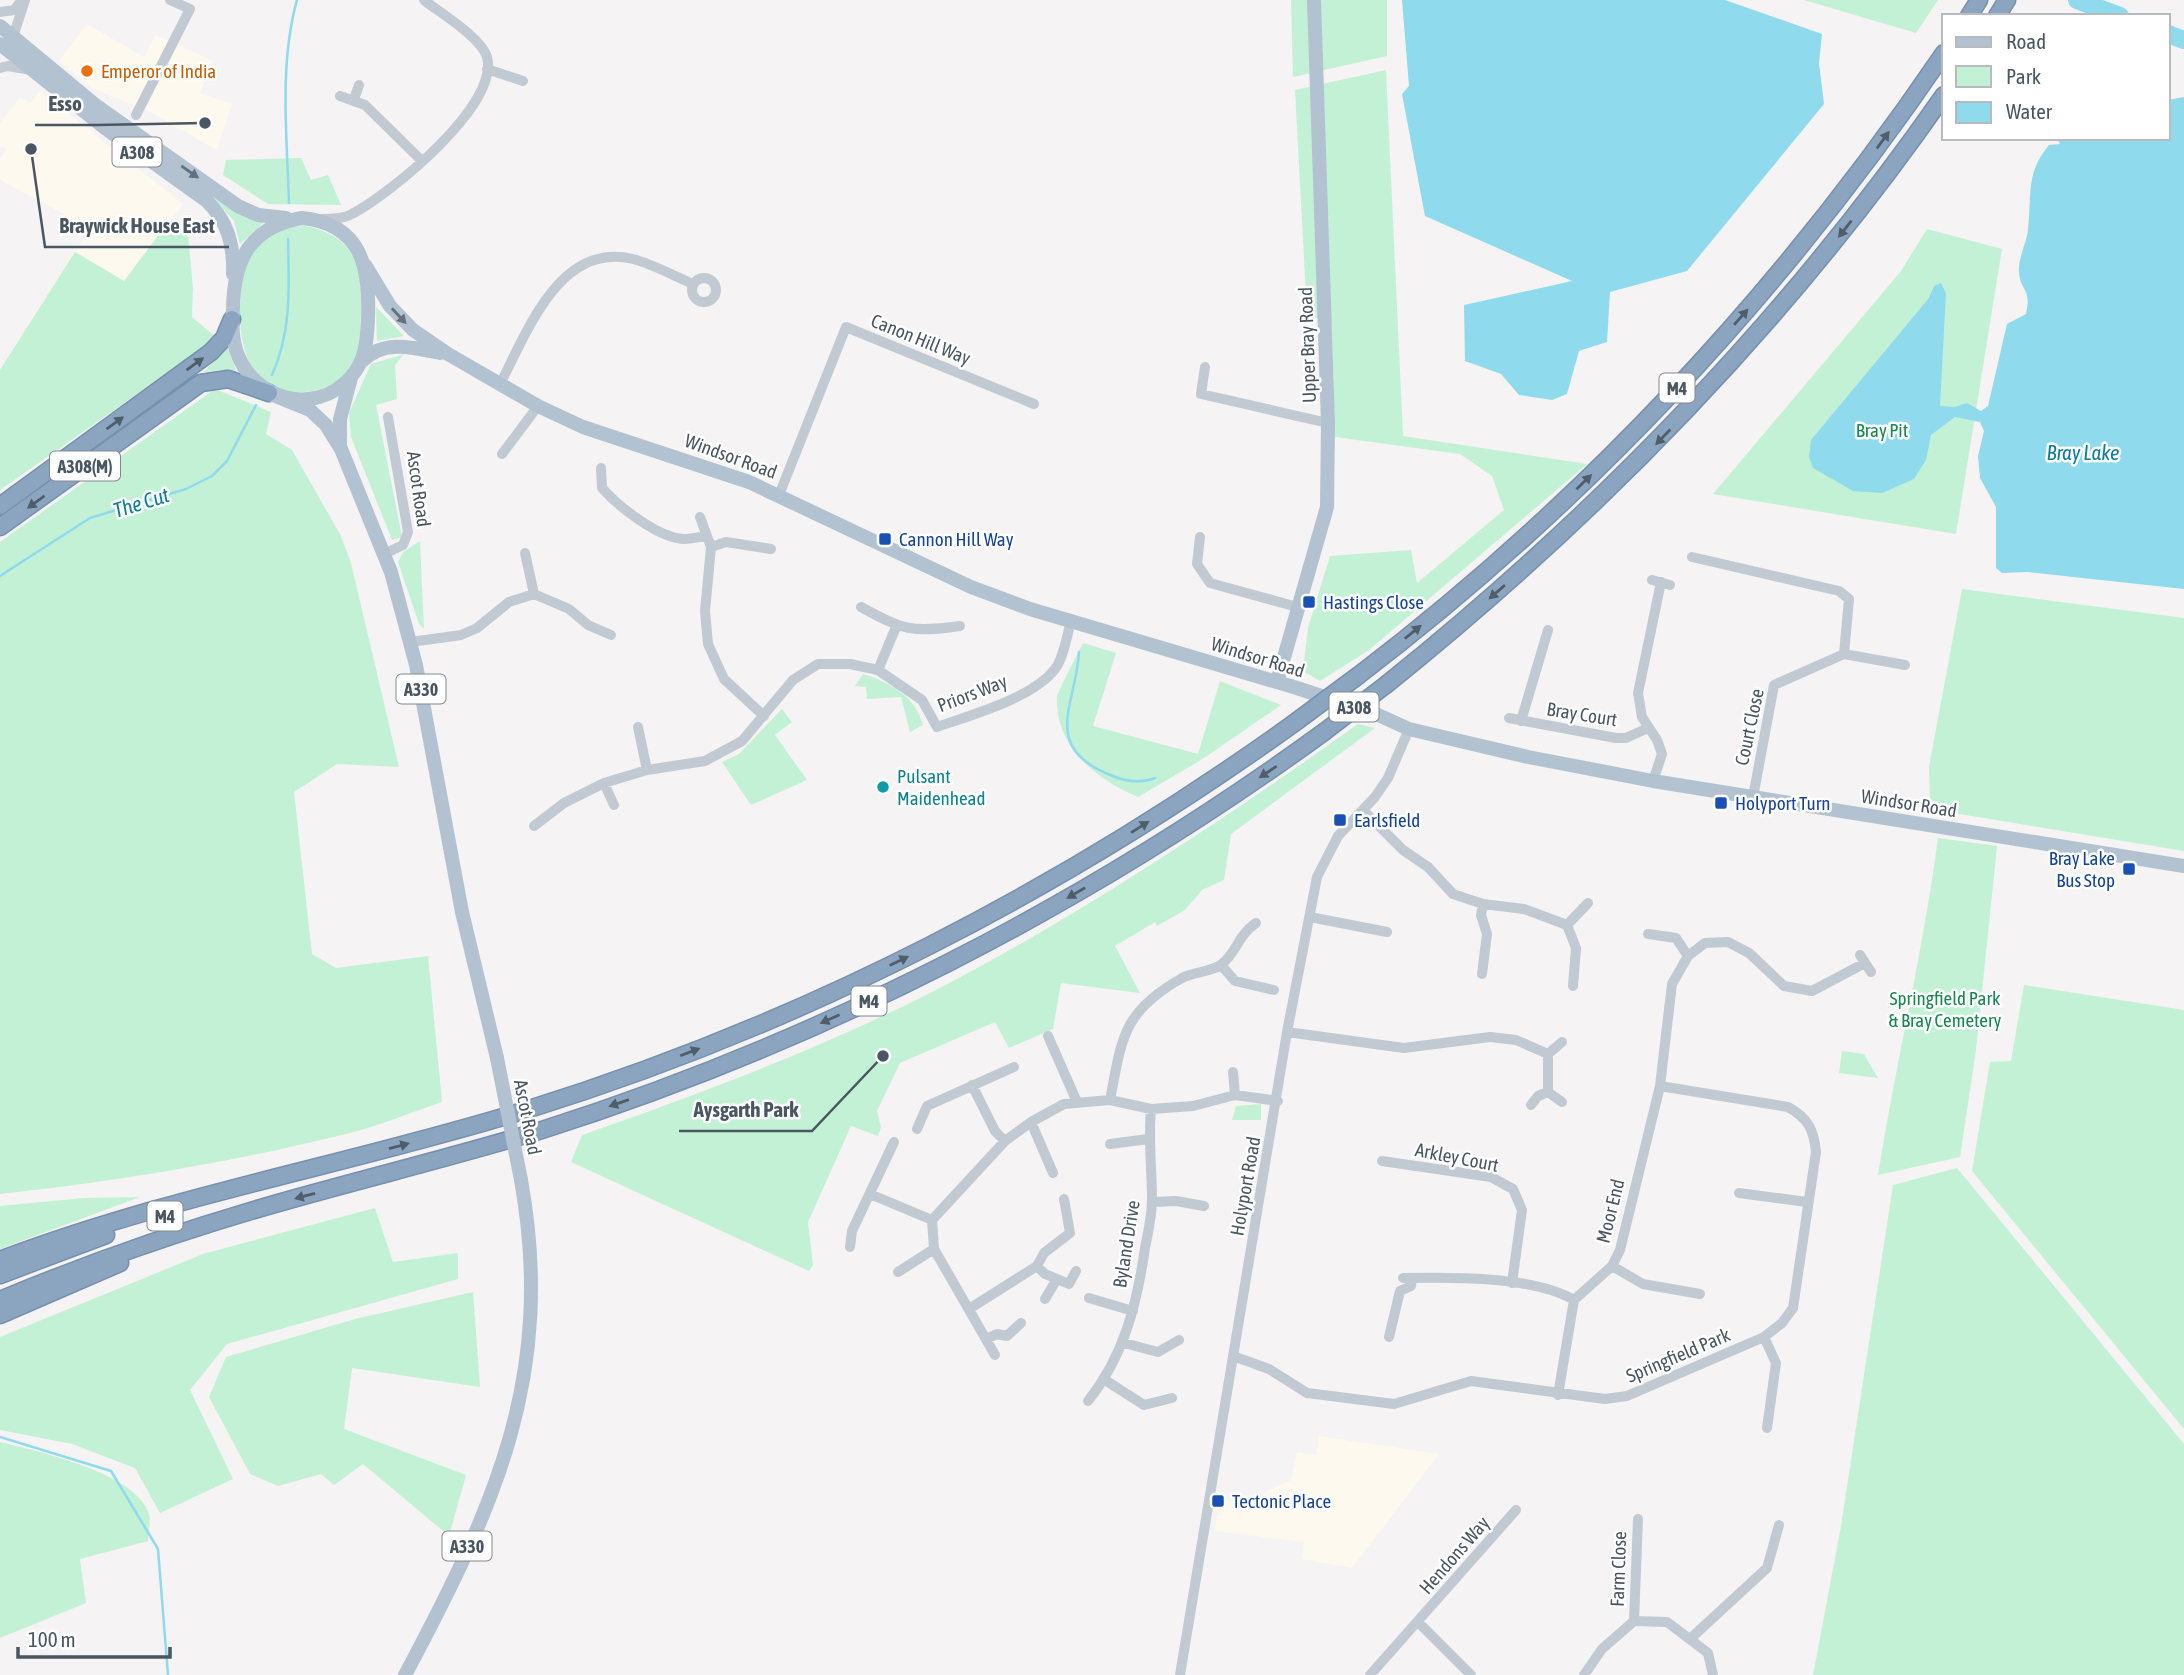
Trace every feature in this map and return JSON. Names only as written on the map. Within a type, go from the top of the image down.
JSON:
[{"type":"highway","name":"M4","points":[[0,1275],[123,1230],[333,1164],[576,1094],[731,1036],[845,987],[956,932],[1065,872],[1172,807],[1359,675],[1510,550],[1595,471],[1683,381],[1819,224],[1942,56]]},
{"type":"highway","name":"M4","points":[[0,1300],[87,1264],[541,1130],[666,1087],[794,1035],[930,972],[1034,917],[1178,832],[1324,732],[1387,684],[1531,563],[1683,416],[1832,246],[1942,98]]},
{"type":"highway","name":"A308(M)","points":[[0,506],[211,352],[224,338],[232,319]]},
{"type":"highway","name":"A308(M)","points":[[0,527],[201,383],[228,379],[271,394]]},
{"type":"highway","name":"M4","points":[[0,1260],[147,1212],[333,1164]]},
{"type":"highway","name":"M4","points":[[0,1315],[172,1237]]},
{"type":"main road","name":"Upper Bray Road","points":[[1278,682],[1328,507],[1328,423],[1314,0]]},
{"type":"main road","name":"A308","points":[[0,26],[6,40],[31,70],[214,208],[230,236],[233,282]]},
{"type":"main road","name":"A308","points":[[6,40],[238,206],[265,216],[306,219]]},
{"type":"main road","points":[[306,219],[333,226],[356,246],[365,265],[369,285],[368,321],[361,362],[351,377],[334,391],[316,398],[297,400],[271,394],[249,375],[239,358],[232,319],[233,282],[245,252],[258,237],[272,226],[306,219]]},
{"type":"main road","name":"Windsor Road","points":[[365,265],[398,316],[448,354],[538,406],[583,427],[718,470],[779,495],[987,594],[1278,682],[1376,714],[1409,729],[1653,781],[2184,866]]},
{"type":"main road","name":"Windsor Road","points":[[361,362],[379,349],[393,346],[448,354]]},
{"type":"main road","name":"Ascot Road","points":[[341,449],[340,419],[351,377]]},
{"type":"main road","name":"Ascot Road","points":[[271,394],[315,413],[341,449],[384,554],[411,642],[462,912],[497,1058],[521,1180],[530,1250],[532,1305],[528,1360],[519,1413],[498,1480],[405,1675]]},
{"type":"street","points":[[0,12],[14,10],[24,0]]},
{"type":"street","points":[[6,40],[24,0]]},
{"type":"street","points":[[136,115],[190,9],[170,0]]},
{"type":"street","points":[[306,219],[333,219],[352,214],[422,162],[463,122],[487,69],[482,47],[424,0]]},
{"type":"street","points":[[0,68],[8,66],[31,70]]},
{"type":"street","points":[[487,69],[523,81]]},
{"type":"street","points":[[354,99],[359,85]]},
{"type":"street","points":[[340,96],[365,104],[422,162]]},
{"type":"street","points":[[352,214],[350,230],[356,246]]},
{"type":"street","points":[[500,384],[539,309],[563,276],[584,265],[594,260],[632,258],[693,284]]},
{"type":"street","name":"Canon Hill Way","points":[[779,495],[846,327],[1034,404]]},
{"type":"street","points":[[1205,367],[1201,394],[1328,423]]},
{"type":"street","points":[[502,454],[538,406]]},
{"type":"street","name":"Ascot Road","points":[[384,554],[403,545],[408,532],[388,417]]},
{"type":"street","points":[[601,468],[601,488],[631,521],[671,537],[726,542],[753,550],[771,549]]},
{"type":"street","points":[[700,517],[708,542],[705,611],[708,644],[724,679],[764,716]]},
{"type":"street","points":[[1200,537],[1197,564],[1210,583],[1301,608]]},
{"type":"street","points":[[1711,562],[1714,550]]},
{"type":"street","points":[[525,552],[534,594]]},
{"type":"street","points":[[1692,557],[1839,591],[1849,599],[1844,654],[1905,665]]},
{"type":"street","name":"Bray Court","points":[[1653,781],[1662,754],[1657,740],[1642,717],[1638,692],[1661,582]]},
{"type":"street","points":[[411,642],[461,635],[477,628],[509,602],[534,594],[569,609],[587,630],[611,635]]},
{"type":"street","points":[[860,607],[896,626],[922,632],[960,626]]},
{"type":"street","name":"Priors Way","points":[[534,826],[540,814],[604,783],[647,769],[705,761],[742,741],[793,680],[818,664],[850,664],[878,670],[922,700],[937,727],[1032,688],[1055,668],[1071,621]]},
{"type":"street","points":[[878,670],[896,626]]},
{"type":"street","points":[[1521,721],[1540,643],[1548,631]]},
{"type":"street","name":"Court Close","points":[[1753,797],[1774,685],[1844,654]]},
{"type":"street","name":"Bray Court","points":[[1509,718],[1616,738],[1626,738],[1648,728]]},
{"type":"street","points":[[638,727],[647,769]]},
{"type":"street","name":"Holyport Road","points":[[1180,1675],[1278,1101],[1287,1032],[1317,877],[1338,836],[1388,778],[1409,729]]},
{"type":"street","points":[[604,783],[614,805]]},
{"type":"street","points":[[1363,810],[1404,850],[1428,867],[1453,894],[1483,904],[1506,906],[1567,925],[1577,948],[1573,986]]},
{"type":"street","points":[[1567,925],[1588,903]]},
{"type":"street","points":[[1482,974],[1488,934],[1481,915],[1483,904]]},
{"type":"street","points":[[1310,917],[1384,931],[1384,918]]},
{"type":"street","points":[[1110,1100],[1124,1032],[1149,999],[1185,977],[1221,965],[1243,931],[1255,923]]},
{"type":"street","points":[[1648,934],[1676,939],[1688,956],[1705,943],[1728,942],[1749,953],[1781,991],[1812,991],[1865,963]]},
{"type":"street","name":"Moor End","points":[[1574,1300],[1612,1266],[1620,1250],[1660,1086],[1658,1061],[1672,984],[1688,956]]},
{"type":"street","points":[[1221,965],[1234,981],[1274,990]]},
{"type":"street","points":[[1287,1032],[1404,1048],[1490,1037],[1517,1041],[1548,1054]]},
{"type":"street","points":[[1048,1036],[1077,1102]]},
{"type":"street","points":[[1548,1092],[1548,1054],[1562,1041]]},
{"type":"street","points":[[917,1129],[927,1106],[1014,1067]]},
{"type":"street","points":[[1233,1072],[1236,1095]]},
{"type":"street","points":[[972,1085],[995,1131],[1005,1141]]},
{"type":"street","name":"Springfield Park","points":[[1233,1356],[1269,1368],[1307,1393],[1394,1404],[1471,1381],[1558,1395],[1605,1399],[1627,1396],[1764,1337],[1782,1323],[1793,1308],[1816,1152],[1814,1131],[1802,1115],[1788,1107],[1660,1086]]},
{"type":"street","points":[[1548,1092],[1562,1102]]},
{"type":"street","points":[[1531,1105],[1538,1096],[1548,1092]]},
{"type":"street","points":[[995,1355],[934,1249],[932,1220],[1005,1141],[1031,1122],[1064,1104],[1077,1102],[1110,1100],[1151,1109],[1193,1106],[1236,1095],[1278,1101]]},
{"type":"street","name":"Byland Drive","points":[[1088,1401],[1105,1380],[1124,1343],[1133,1311],[1152,1202],[1148,1139],[1151,1109]]},
{"type":"street","points":[[1031,1122],[1053,1173]]},
{"type":"street","points":[[1110,1144],[1148,1139]]},
{"type":"street","points":[[850,1247],[852,1231],[894,1142]]},
{"type":"street","name":"Arkley Court","points":[[1381,1160],[1491,1177],[1513,1189],[1522,1210],[1512,1283]]},
{"type":"street","points":[[1740,1193],[1807,1202]]},
{"type":"street","points":[[870,1194],[932,1220]]},
{"type":"street","points":[[969,1309],[1037,1266],[1044,1253],[1070,1233],[1064,1199]]},
{"type":"street","points":[[1152,1202],[1176,1201],[1204,1206]]},
{"type":"street","points":[[898,1272],[934,1249]]},
{"type":"street","points":[[1037,1266],[1069,1284],[1076,1271]]},
{"type":"street","points":[[1612,1266],[1643,1284],[1688,1286],[1700,1294]]},
{"type":"street","points":[[1389,1337],[1400,1291],[1411,1286],[1407,1278],[1460,1277],[1512,1283],[1565,1294],[1574,1300],[1558,1395]]},
{"type":"street","points":[[1045,1299],[1057,1279]]},
{"type":"street","name":"Byland Drive","points":[[1089,1298],[1133,1311]]},
{"type":"street","points":[[986,1339],[997,1334],[1007,1336],[1021,1323]]},
{"type":"street","points":[[1764,1337],[1776,1363],[1767,1429]]},
{"type":"street","points":[[1124,1343],[1158,1352],[1179,1340]]},
{"type":"street","points":[[1105,1380],[1144,1405],[1172,1398]]},
{"type":"street","name":"Hendons Way","points":[[1370,1675],[1419,1623],[1516,1510]]},
{"type":"street","name":"Farm Close","points":[[1634,1621],[1638,1519]]},
{"type":"street","points":[[1690,1639],[1767,1568],[1779,1525]]},
{"type":"street","points":[[1584,1675],[1602,1649],[1634,1621],[1667,1622],[1708,1653],[1713,1675]]},
{"type":"street","name":"Hendons Way","points":[[1419,1623],[1471,1675]]},
{"type":"shaded area","points":[[87,24],[144,57],[155,35],[171,42],[138,107],[92,88],[59,61]]},
{"type":"shaded area","points":[[178,45],[213,61],[200,93],[232,104],[217,150],[145,109]]},
{"type":"shaded area","points":[[40,91],[183,204],[124,281],[75,252],[90,228],[0,180],[0,159],[6,149],[0,146],[0,123],[20,97],[30,103]]},
{"type":"shaded area","name":"Tectonic Place","points":[[1319,1436],[1439,1454],[1352,1568],[1302,1559],[1304,1542],[1214,1531],[1221,1498],[1261,1509],[1265,1492],[1291,1480],[1297,1452],[1316,1455]]},
{"type":"green space","points":[[1291,0],[1387,0],[1387,56],[1293,77]]},
{"type":"green space","points":[[1804,0],[1938,0],[1916,33]]},
{"type":"green space","points":[[1386,70],[1403,436],[1587,464],[1369,650],[1320,681],[1303,671],[1308,628],[1330,556],[1411,550],[1417,583],[1504,510],[1492,476],[1460,454],[1335,437],[1332,324],[1307,314],[1295,90]]},
{"type":"green space","points":[[301,158],[311,180],[328,175],[341,205],[268,204],[223,175],[226,160]]},
{"type":"green space","points":[[209,192],[264,222],[240,244],[234,221]]},
{"type":"green space","points":[[169,221],[188,235],[193,288],[192,317],[217,338],[0,490],[0,370],[75,252],[124,281]]},
{"type":"green space","points":[[305,226],[335,237],[352,256],[360,281],[360,331],[354,361],[342,377],[319,390],[293,392],[277,389],[265,382],[248,359],[241,328],[241,294],[247,264],[261,242],[287,228]]},
{"type":"green space","name":"Bray Pit","points":[[1927,229],[2002,249],[1956,534],[1713,494],[1901,271]]},
{"type":"green space","points":[[376,307],[404,336],[377,341]]},
{"type":"green space","points":[[227,347],[238,375],[221,370],[204,372]]},
{"type":"green space","points":[[404,354],[395,365],[397,399],[376,405],[402,537],[392,540],[351,437],[349,413],[371,364]]},
{"type":"green space","points":[[215,389],[271,412],[266,434],[292,450],[341,536],[351,563],[399,767],[337,764],[294,792],[312,954],[336,968],[428,956],[442,1102],[358,1131],[260,1154],[87,1184],[0,1194],[0,542]]},
{"type":"green space","points":[[420,541],[424,629],[419,624],[398,562],[403,552]]},
{"type":"green space","points":[[1962,589],[2184,618],[2184,851],[1947,812],[1930,799],[1929,767]]},
{"type":"green space","points":[[1083,643],[1116,653],[1093,726],[1198,754],[1220,681],[1281,705],[1201,760],[1138,797],[1094,771],[1081,759],[1063,731],[1058,715],[1057,697]]},
{"type":"green space","points":[[863,674],[892,686],[908,698],[923,725],[910,732],[901,697],[867,699],[866,687],[855,686]]},
{"type":"green space","points":[[782,709],[792,722],[775,735],[807,780],[751,805],[722,762],[739,754]]},
{"type":"green space","points":[[1358,724],[1375,728],[1231,834],[1224,880],[1202,890],[1185,910],[1157,926],[1155,922],[1115,946],[1140,993],[1061,983],[1053,1029],[1009,1048],[995,1022],[900,1063],[877,1111],[881,1127],[878,1136],[851,1126],[808,1222],[813,1265],[809,1271],[571,1162],[582,1135],[716,1086],[851,1031],[936,990],[1045,930],[1256,796]]},
{"type":"green space","name":"Springfield Park & Bray Cemetery","points":[[1938,838],[1997,846],[1976,1050],[1960,1157],[1878,1175],[1925,923]]},
{"type":"green space","points":[[2024,985],[2184,1010],[2184,1429],[1972,1171],[1990,1062],[2011,1061]]},
{"type":"green space","points":[[1842,1051],[1864,1054],[1878,1078],[1839,1073]]},
{"type":"green space","points":[[1261,1104],[1261,1120],[1232,1120],[1236,1106]]},
{"type":"green space","points":[[1957,1168],[2184,1444],[2184,1675],[1813,1675],[1841,1526],[1893,1185]]},
{"type":"green space","points":[[140,1197],[0,1249],[0,1206],[84,1198]]},
{"type":"green space","points":[[375,1208],[393,1262],[458,1253],[458,1279],[227,1344],[190,1390],[233,1479],[160,1513],[135,1468],[72,1444],[0,1430],[0,1337],[203,1254]]},
{"type":"green space","points":[[473,1292],[480,1387],[352,1368],[344,1429],[466,1475],[449,1536],[363,1464],[334,1485],[321,1474],[278,1486],[250,1474],[209,1397],[226,1357],[355,1319]]},
{"type":"green space","points":[[0,1442],[60,1458],[106,1476],[126,1487],[141,1500],[150,1520],[148,1541],[80,1559],[86,1603],[0,1638]]},
{"type":"water","points":[[1402,0],[1725,0],[1822,34],[1819,63],[1824,104],[1687,271],[1610,292],[1607,342],[1579,351],[1567,394],[1552,400],[1519,395],[1501,374],[1465,361],[1464,305],[1572,281],[1425,216],[1402,94],[1409,86]]},
{"type":"water","name":"Bray Lake","points":[[2184,97],[2184,589],[2027,572],[2002,573],[1996,568],[1996,507],[1980,478],[1978,456],[1984,431],[1980,422],[1955,417],[1931,435],[1926,460],[1914,479],[1882,493],[1853,491],[1813,468],[1809,457],[1811,440],[1929,298],[1934,286],[1941,283],[1946,293],[1940,406],[1954,407],[1967,403],[1981,411],[1988,406],[2007,324],[2026,314],[2028,299],[2019,267],[2027,234],[2031,185],[2041,156],[2049,145],[2060,144],[2058,140],[2170,140],[2170,100]]},
{"type":"waterway","name":"The Cut","points":[[289,203],[286,75],[291,24],[297,0]]},
{"type":"waterway","name":"The Cut","points":[[2077,0],[2115,14]]},
{"type":"waterway","name":"The Cut","points":[[2170,35],[2184,40]]},
{"type":"waterway","name":"The Cut","points":[[272,375],[286,325],[289,291],[288,239]]},
{"type":"waterway","name":"The Cut","points":[[0,576],[90,518],[186,489],[212,476],[227,461],[256,405]]},
{"type":"waterway","points":[[1079,652],[1067,721],[1068,736],[1074,750],[1087,763],[1114,776],[1137,781],[1155,778]]},
{"type":"waterway","points":[[0,1437],[111,1471],[158,1549],[168,1675]]},
{"type":"place","name":"Emperor of India","points":[[87,71]]},
{"type":"place","name":"Esso","points":[[205,123]]},
{"type":"place","name":"Braywick House East","points":[[31,149]]},
{"type":"place","name":"Cannon Hill Way","points":[[885,539]]},
{"type":"place","name":"Hastings Close","points":[[1309,602]]},
{"type":"place","name":"Pulsant Maidenhead","points":[[883,787]]},
{"type":"place","name":"Holyport Turn","points":[[1721,803]]},
{"type":"place","name":"Earlsfield","points":[[1340,820]]},
{"type":"place","name":"Bray Lake Bus Stop","points":[[2129,869]]},
{"type":"place","name":"Aysgarth Park","points":[[883,1056]]},
{"type":"place","name":"Tectonic Place","points":[[1218,1501]]}]
